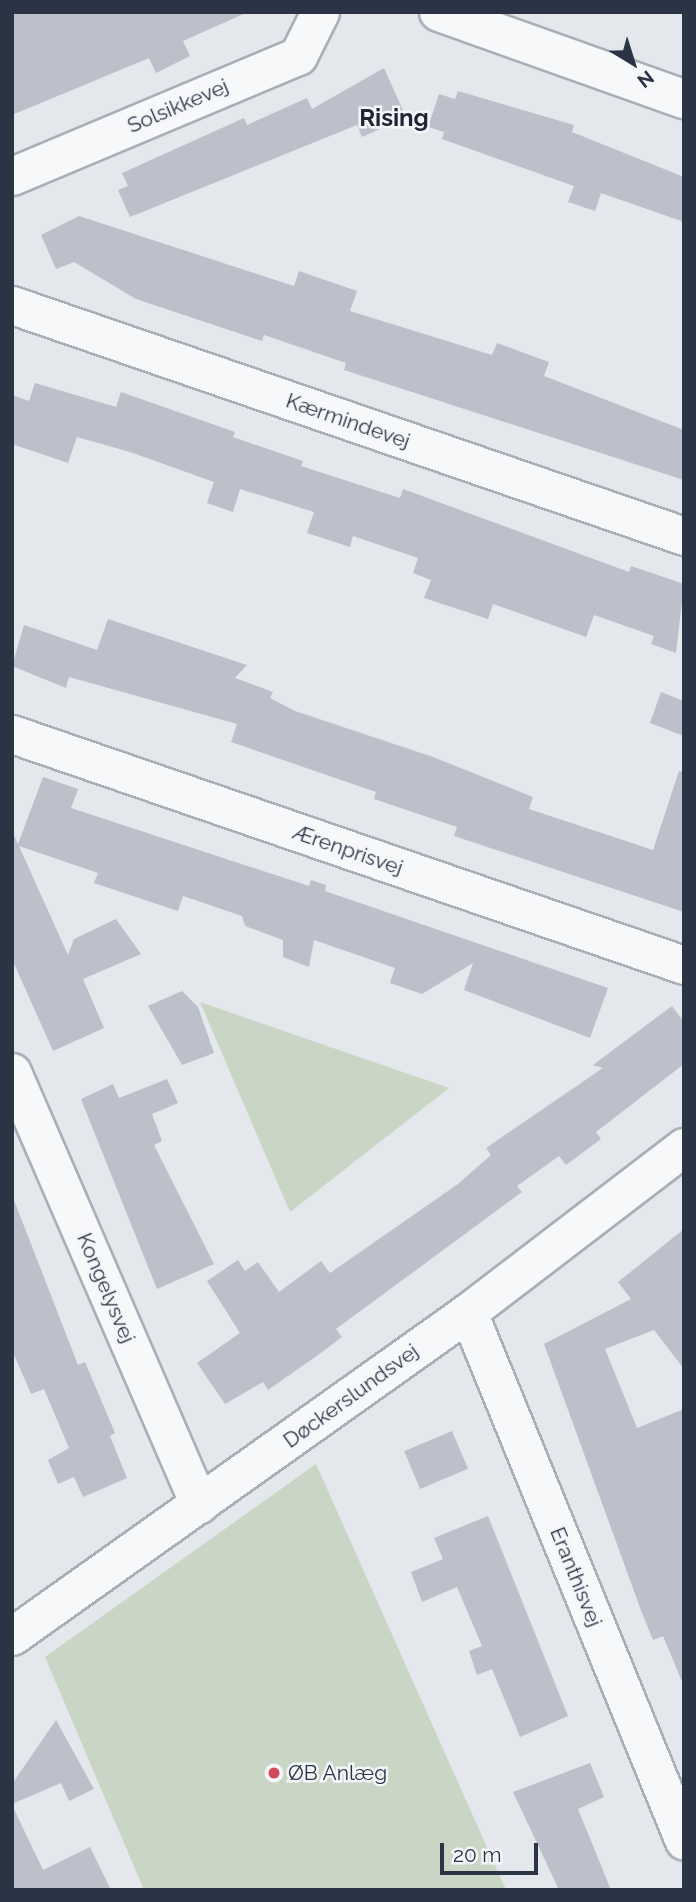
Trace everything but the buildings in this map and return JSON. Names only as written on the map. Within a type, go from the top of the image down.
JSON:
[{"type":"street","name":"Solsikkevej","points":[[12,176],[298,56],[320,12]]},
{"type":"street","points":[[443,13],[684,99]]},
{"type":"street","name":"Kærmindevej","points":[[12,305],[684,536]]},
{"type":"street","name":"Ærenprisvej","points":[[12,734],[684,965]]},
{"type":"street","name":"Kongelysvej","points":[[12,1072],[199,1504]]},
{"type":"street","name":"Døckerslundsvej","points":[[12,1636],[468,1312],[684,1147]]},
{"type":"street","name":"Eranthisvej","points":[[468,1312],[684,1841]]},
{"type":"green space","points":[[200,1002],[449,1088],[290,1212]]},
{"type":"green space","name":"ØB Anlæg","points":[[316,1464],[506,1890],[144,1890],[45,1657]]},
{"type":"place","name":"ØB Anlæg","points":[[274,1773]]},
{"type":"district","name":"Rising","points":[[394,118]]}]
